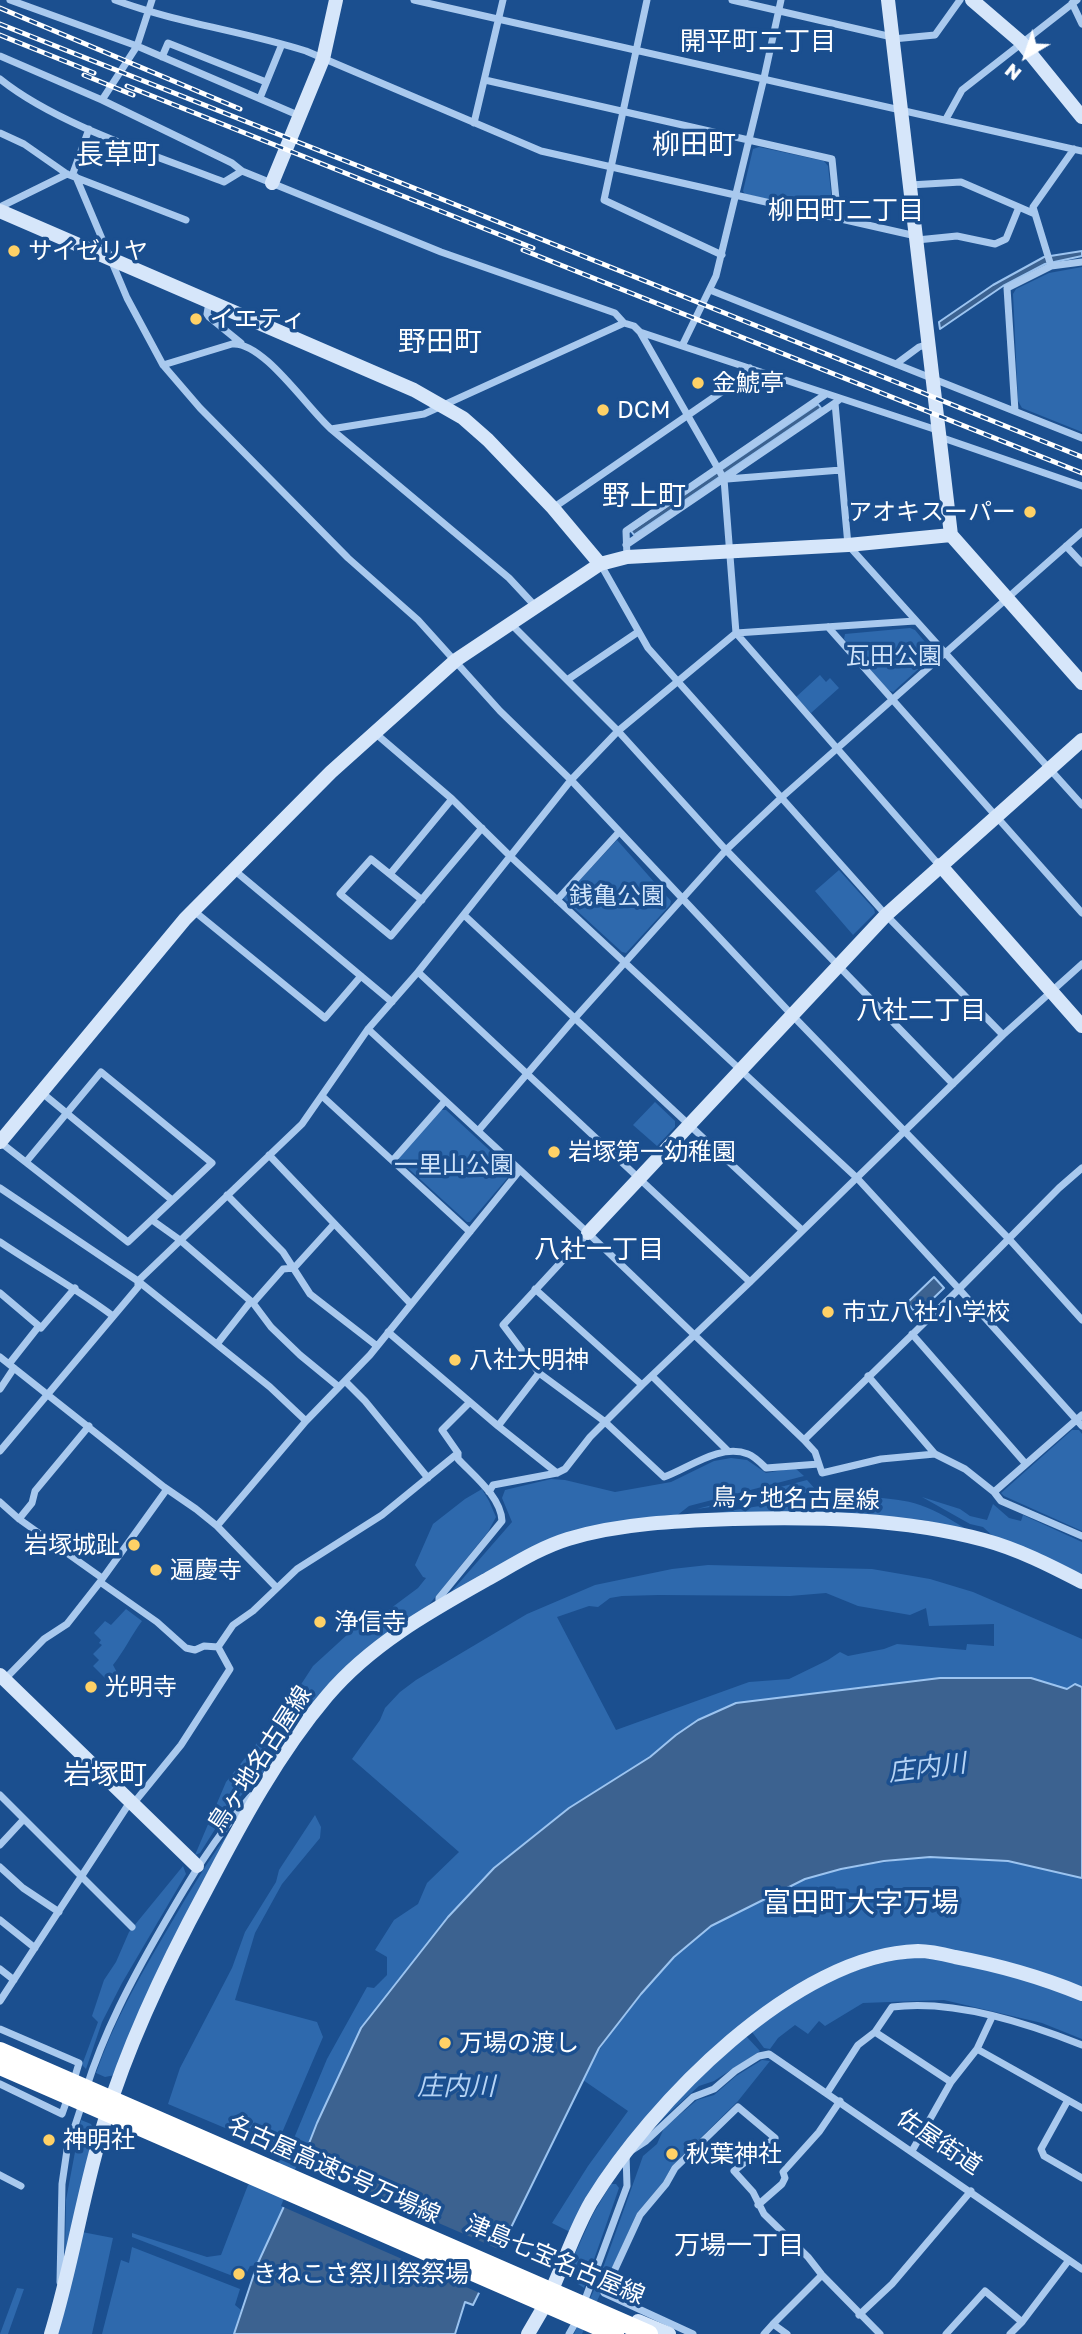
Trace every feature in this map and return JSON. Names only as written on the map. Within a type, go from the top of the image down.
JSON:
[{"type":"highway","name":"名古屋高速5号万場線","points":[[0,2051],[649,2334]]},
{"type":"highway","name":"名古屋高速5号万場線","points":[[0,2066],[615,2334]]},
{"type":"street","points":[[10,0],[136,46],[300,116]]},
{"type":"street","points":[[115,0],[149,12],[282,44],[541,151],[917,238],[957,236],[995,244],[1006,239],[1019,207]]},
{"type":"street","points":[[102,100],[136,46],[152,0]]},
{"type":"street","points":[[272,183],[323,59],[336,0]]},
{"type":"street","points":[[414,0],[1078,150],[1034,207],[1049,261]]},
{"type":"street","points":[[474,123],[503,0]]},
{"type":"street","points":[[647,0],[604,200],[722,255]]},
{"type":"street","points":[[732,0],[892,38],[935,35],[960,0]]},
{"type":"street","points":[[682,346],[710,290],[722,255],[781,0]]},
{"type":"street","points":[[888,0],[951,535],[1082,683]]},
{"type":"street","points":[[972,0],[1021,41],[1082,117]]},
{"type":"street","points":[[946,119],[962,90],[1074,2],[1082,24]]},
{"type":"street","points":[[162,57],[168,43],[266,82]]},
{"type":"street","points":[[260,98],[282,44]]},
{"type":"street","points":[[0,56],[102,100],[232,163],[242,171],[441,253],[615,313],[624,323],[634,326],[640,332],[721,473],[736,633],[1082,1026]]},
{"type":"street","points":[[0,79],[18,93],[89,129],[224,182],[242,171]]},
{"type":"street","points":[[485,80],[832,159],[838,219]]},
{"type":"street","points":[[89,129],[72,176],[127,298],[163,365],[200,408],[348,558],[418,620],[500,711],[571,780],[792,1016],[1009,1239],[1082,1320]]},
{"type":"street","points":[[0,133],[24,144],[72,176],[186,220]]},
{"type":"street","points":[[0,209],[72,176]]},
{"type":"street","points":[[910,185],[961,182],[1035,214]]},
{"type":"street","points":[[0,209],[414,390],[445,407],[488,440],[600,564],[648,648],[886,915],[1003,1035]]},
{"type":"street","points":[[1015,411],[1007,288],[1049,261],[1082,261]]},
{"type":"street","points":[[710,290],[1082,438]]},
{"type":"street","points":[[209,302],[209,317],[278,371],[316,416],[509,578],[536,607]]},
{"type":"street","points":[[331,429],[424,414],[445,407],[624,323]]},
{"type":"street","points":[[640,332],[826,394],[838,401],[940,434],[1082,486]]},
{"type":"street","points":[[163,365],[241,343]]},
{"type":"street","points":[[896,364],[919,346],[929,344]]},
{"type":"street","points":[[552,508],[739,380],[750,368]]},
{"type":"street","points":[[26,1162],[100,1072],[212,1163],[128,1242],[0,1142],[155,953],[331,772],[456,660],[600,564],[627,551],[721,473],[826,394]]},
{"type":"street","points":[[838,401],[848,545],[1082,805]]},
{"type":"street","points":[[627,551],[626,531],[838,401]]},
{"type":"street","points":[[721,473],[841,471]]},
{"type":"street","points":[[478,1131],[624,962],[726,850],[781,798],[1082,532]]},
{"type":"street","points":[[627,551],[730,551],[848,545],[951,535]]},
{"type":"street","points":[[1066,546],[1082,564]]},
{"type":"street","points":[[0,1451],[138,1287],[138,1281],[302,1124],[368,1029],[418,972],[571,780],[618,731],[736,633],[915,621]]},
{"type":"street","points":[[511,624],[618,731],[837,967],[953,1084]]},
{"type":"street","points":[[828,627],[1082,913]]},
{"type":"street","points":[[568,680],[638,632]]},
{"type":"street","points":[[375,733],[452,799],[557,901],[857,1178],[1080,1420],[1025,1463],[994,1492]]},
{"type":"street","points":[[819,1464],[766,1468],[749,1454],[728,1451],[664,1477],[604,1421],[539,1373],[503,1325],[886,915],[1082,740]]},
{"type":"street","points":[[390,874],[452,799]]},
{"type":"street","points":[[422,900],[372,859],[340,894],[391,936],[422,900],[482,828]]},
{"type":"street","points":[[557,901],[619,832]]},
{"type":"street","points":[[233,870],[392,1002]]},
{"type":"street","points":[[193,911],[325,1018],[361,976]]},
{"type":"street","points":[[464,915],[802,1230]]},
{"type":"street","points":[[489,1492],[494,1485],[557,1473],[565,1469],[604,1421],[695,1336],[1003,1035],[1082,964]]},
{"type":"street","points":[[418,972],[750,1282]]},
{"type":"street","points":[[368,1029],[588,1233],[804,1440],[815,1452],[822,1473],[881,1459],[935,1454]]},
{"type":"street","points":[[41,1092],[172,1200]]},
{"type":"street","points":[[323,1096],[470,1232]]},
{"type":"street","points":[[393,1160],[446,1101]]},
{"type":"street","points":[[269,1155],[411,1304]]},
{"type":"street","points":[[804,1440],[1082,1168]]},
{"type":"street","points":[[217,1526],[306,1421],[377,1346],[520,1170]]},
{"type":"street","points":[[0,1188],[138,1281],[270,1387],[306,1421]]},
{"type":"street","points":[[227,1195],[283,1252],[310,1294],[377,1346]]},
{"type":"street","points":[[152,1220],[180,1240],[252,1302],[271,1327],[300,1355],[365,1401],[428,1478]]},
{"type":"street","points":[[217,1344],[283,1269],[294,1268],[334,1224]]},
{"type":"street","points":[[0,1242],[75,1288],[113,1316]]},
{"type":"street","points":[[0,1293],[41,1328],[75,1288]]},
{"type":"street","points":[[535,1289],[642,1385]]},
{"type":"street","points":[[0,1389],[39,1326]]},
{"type":"street","points":[[388,1332],[557,1473]]},
{"type":"street","points":[[912,1334],[1025,1463]]},
{"type":"street","points":[[0,1357],[217,1526],[278,1588]]},
{"type":"street","points":[[498,1426],[539,1373]]},
{"type":"street","points":[[652,1376],[728,1451]]},
{"type":"street","points":[[868,1376],[935,1454],[965,1469],[1001,1501],[1082,1536]]},
{"type":"street","points":[[439,1607],[439,1598],[502,1521],[501,1512],[489,1492],[458,1459],[458,1453],[442,1430],[470,1402]]},
{"type":"street","points":[[19,1519],[32,1503],[35,1491],[89,1426]]},
{"type":"street","points":[[218,1647],[233,1625],[253,1612],[297,1569],[382,1515],[458,1453]]},
{"type":"street","points":[[167,1489],[67,1624],[44,1639],[2,1678],[197,1866]]},
{"type":"street","points":[[0,1502],[143,1615],[157,1622],[186,1648],[195,1650],[204,1646],[218,1647]]},
{"type":"street","name":"鳥ヶ地名古屋線","points":[[51,2334],[61,2304],[103,2119],[177,1944],[261,1790],[300,1731],[330,1693],[362,1660],[402,1630],[530,1555],[569,1539],[628,1527],[684,1521],[768,1518],[856,1520],[927,1527],[987,1541],[1082,1582]]},
{"type":"street","points":[[0,2001],[131,1804],[181,1745],[230,1669],[218,1647]]},
{"type":"street","points":[[61,2304],[60,2214],[67,2150],[96,2059],[111,2021],[197,1866],[233,1816],[253,1794],[261,1790]]},
{"type":"street","points":[[0,1795],[132,1927]]},
{"type":"street","points":[[0,1845],[24,1819]]},
{"type":"street","points":[[0,1867],[23,1888],[60,1912]]},
{"type":"street","points":[[0,1920],[35,1948]]},
{"type":"street","points":[[554,2285],[591,2203],[652,2120],[695,2073],[745,2028],[824,1978],[887,1955],[919,1951],[981,1962],[1082,1994]]},
{"type":"street","points":[[0,1969],[14,1980]]},
{"type":"street","points":[[827,2093],[858,2045],[875,2032],[892,2007],[944,2005],[1041,2028],[1082,2045]]},
{"type":"street","points":[[912,2151],[951,2082],[976,2049],[992,2017]]},
{"type":"street","points":[[0,2029],[79,2063],[62,2114],[12,2092],[5,2083]]},
{"type":"street","points":[[875,2032],[951,2082]]},
{"type":"street","name":"津島七宝名古屋線","points":[[0,2043],[669,2334]]},
{"type":"street","points":[[976,2049],[1082,2108]]},
{"type":"street","name":"佐屋街道","points":[[626,2154],[646,2141],[692,2097],[713,2089],[735,2071],[759,2056],[769,2054],[1082,2269]]},
{"type":"street","points":[[0,2096],[5,2083]]},
{"type":"street","points":[[5,2083],[103,2119]]},
{"type":"street","points":[[1068,2100],[1041,2149],[1044,2156],[1082,2178]]},
{"type":"street","points":[[758,2205],[782,2184],[785,2178],[783,2172],[819,2132],[840,2101]]},
{"type":"street","points":[[693,2334],[604,2293],[640,2215],[662,2190],[675,2168],[737,2107],[775,2138],[734,2171],[752,2192],[764,2214],[880,2334]]},
{"type":"street","name":"津島七宝名古屋線","points":[[103,2119],[597,2334]]},
{"type":"street","points":[[569,2334],[594,2279],[627,2186],[626,2154]]},
{"type":"street","points":[[0,2175],[21,2186]]},
{"type":"street","points":[[859,2315],[892,2284],[971,2191]]},
{"type":"street","points":[[1010,2334],[1023,2322],[1069,2260]]},
{"type":"street","points":[[764,2334],[822,2275]]},
{"type":"street","points":[[946,2334],[985,2291],[1023,2322]]},
{"type":"street","points":[[528,2334],[542,2310]]},
{"type":"street","points":[[773,2324],[787,2334]]},
{"type":"green space","points":[[759,147],[824,161],[828,166],[833,209],[827,213],[745,194],[743,191],[753,149]]},
{"type":"green space","points":[[1082,267],[1082,432],[1022,408],[1018,401],[1013,294],[1016,289],[1049,273]]},
{"type":"green space","name":"瓦田公園","points":[[910,628],[915,630],[935,654],[893,692],[888,690],[844,639],[845,634]]},
{"type":"green space","points":[[820,675],[826,682],[830,678],[839,688],[811,713],[796,697]]},
{"type":"green space","name":"銭亀公園","points":[[617,840],[671,901],[626,953],[563,898]]},
{"type":"green space","points":[[839,870],[875,913],[853,935],[815,891]]},
{"type":"green space","points":[[655,1102],[675,1121],[675,1127],[657,1146],[633,1125]]},
{"type":"green space","name":"一里山公園","points":[[440,1110],[446,1110],[510,1169],[510,1175],[470,1222],[399,1160],[399,1156]]},
{"type":"green space","points":[[1072,1430],[1079,1430],[1082,1434],[1082,1531],[1001,1493]]},
{"type":"green space","points":[[731,1458],[747,1460],[766,1473],[795,1468],[804,1476],[689,1506],[675,1517],[616,1524],[451,1592],[512,1522],[502,1498],[505,1490],[551,1479],[615,1492],[671,1482],[714,1461]]},
{"type":"green space","points":[[807,1480],[817,1491],[697,1509]]},
{"type":"green space","points":[[482,1489],[496,1517],[488,1532],[428,1606],[399,1626],[246,1790],[224,1815],[200,1853],[195,1855],[226,1782],[289,1703],[313,1666],[348,1634],[367,1621],[375,1620],[418,1588],[426,1578],[415,1565],[433,1524]]},
{"type":"green space","points":[[821,1496],[884,1498],[909,1502],[933,1510],[969,1531],[924,1520],[872,1516],[698,1516]]},
{"type":"green space","points":[[922,1497],[987,1520],[993,1504],[1009,1518],[1021,1521],[1023,1515],[1082,1542],[1082,1575],[996,1539],[983,1527],[970,1524]]},
{"type":"green space","points":[[708,1565],[872,1569],[930,1579],[973,1592],[1082,1639],[1082,1687],[1075,1684],[1067,1689],[1031,1678],[940,1678],[736,1703],[698,1720],[650,1757],[569,1808],[494,1868],[448,1917],[361,2028],[317,2123],[286,2202],[257,2265],[250,2266],[243,2280],[132,2237],[132,2233],[207,2257],[221,2255],[248,2185],[287,2155],[327,2059],[367,1987],[374,1988],[387,1975],[387,1957],[375,1950],[394,1920],[418,1904],[427,1883],[459,1852],[352,1759],[380,1720],[385,1708],[416,1680],[527,1614],[595,1585],[672,1569]],"holes":[[[826,1593],[858,1606],[910,1615],[926,1608],[929,1626],[994,1624],[994,1646],[967,1644],[966,1650],[897,1644],[848,1656],[840,1652],[789,1679],[749,1682],[616,1730],[557,1617],[589,1606],[598,1607],[610,1598],[622,1596],[790,1596]]]},
{"type":"green space","points":[[126,1609],[142,1621],[113,1665],[120,1678],[113,1686],[93,1666],[99,1660],[93,1654],[102,1645],[94,1633],[105,1621],[111,1625]]},
{"type":"green space","points":[[315,1815],[321,1827],[320,1838],[282,1884],[255,1933],[235,2000],[317,2022],[323,2037],[275,2149],[168,2104],[180,2068],[232,1968],[245,1932],[276,1882],[279,1870]]},
{"type":"green space","points":[[236,1823],[115,2075],[105,2077],[96,2073],[118,2020],[144,1970],[198,1879]]},
{"type":"green space","points":[[930,1857],[1008,1861],[1082,1878],[1082,1988],[913,1947],[786,1993],[741,2024],[710,2052],[572,2233],[552,2223],[588,2166],[628,2111],[583,2080],[622,2017],[671,1960],[708,1928],[803,1880],[854,1867]]},
{"type":"green space","points":[[183,1866],[186,1874],[102,2022],[86,2069],[82,2065],[98,2022],[92,2016],[104,1980],[116,1962],[129,1932]]},
{"type":"green space","points":[[908,1958],[930,1958],[974,1965],[1082,1998],[1082,2039],[1042,2023],[944,2000],[863,2003],[825,2026],[819,2021],[808,2034],[795,2025],[778,2038],[770,2049],[764,2048],[752,2032],[825,1984],[864,1968]]},
{"type":"green space","points":[[746,2036],[760,2051],[714,2081],[699,2086],[658,2123],[693,2084]]},
{"type":"green space","points":[[762,2060],[770,2061],[738,2101],[672,2166],[663,2182],[637,2213],[582,2334],[574,2334],[599,2279],[643,2156],[657,2144],[664,2128],[697,2100],[714,2095],[736,2076]]},
{"type":"green space","points":[[81,2120],[91,2124],[97,2136],[65,2255],[66,2200]]},
{"type":"green space","points":[[611,2184],[616,2184],[619,2188],[584,2288],[578,2284],[569,2267],[593,2214]]},
{"type":"green space","points":[[82,2232],[113,2238],[92,2334],[57,2334]]},
{"type":"green space","points":[[132,2247],[240,2289],[235,2305],[241,2310],[234,2334],[102,2334],[121,2260],[129,2263]]},
{"type":"green space","points":[[17,2288],[24,2289],[8,2334],[0,2334]]},
{"type":"water","points":[[1082,251],[1082,256],[1045,264],[1003,286],[940,329],[939,322],[993,285],[1044,257]]},
{"type":"water","points":[[818,404],[821,408],[634,535],[631,531]]},
{"type":"water","points":[[934,1277],[944,1288],[917,1314],[907,1303]]},
{"type":"water","name":"庄内川","points":[[940,1678],[1031,1678],[1067,1689],[1075,1684],[1082,1687],[1082,1878],[1008,1861],[930,1857],[884,1861],[805,1879],[711,1926],[674,1957],[599,2048],[473,2305],[465,2302],[455,2334],[234,2334],[257,2265],[286,2202],[317,2123],[361,2028],[448,1917],[494,1868],[569,1808],[650,1757],[698,1720],[736,1703]]},
{"type":"pier","points":[[298,2162],[503,2251],[482,2294],[281,2206]]},
{"type":"railway","points":[[0,8],[240,109]]},
{"type":"railway","points":[[0,24],[1082,457]]},
{"type":"railway","points":[[0,35],[94,73]]},
{"type":"railway","points":[[84,75],[133,95]]},
{"type":"railway","points":[[127,86],[533,248]]},
{"type":"railway","points":[[523,250],[1082,473]]},
{"type":"place","name":"サイゼリヤ","points":[[14,251]]},
{"type":"place","name":"イエティ","points":[[196,319]]},
{"type":"place","name":"金鯱亭","points":[[698,383]]},
{"type":"place","name":"DCM","points":[[603,410]]},
{"type":"place","name":"アオキスーパー","points":[[1030,512]]},
{"type":"place","name":"岩塚第一幼稚園","points":[[554,1152]]},
{"type":"place","name":"市立八社小学校","points":[[828,1312]]},
{"type":"place","name":"八社大明神","points":[[455,1360]]},
{"type":"place","name":"岩塚城趾","points":[[134,1545]]},
{"type":"place","name":"遍慶寺","points":[[156,1570]]},
{"type":"place","name":"浄信寺","points":[[320,1622]]},
{"type":"place","name":"光明寺","points":[[91,1687]]},
{"type":"place","name":"万場の渡し","points":[[445,2043]]},
{"type":"place","name":"神明社","points":[[49,2140]]},
{"type":"place","name":"秋葉神社","points":[[672,2154]]},
{"type":"place","name":"きねこさ祭川祭祭場","points":[[239,2274]]},
{"type":"district","name":"開平町二丁目","points":[[758,42]]},
{"type":"district","name":"柳田町","points":[[694,145]]},
{"type":"district","name":"長草町","points":[[118,155]]},
{"type":"district","name":"柳田町二丁目","points":[[846,211]]},
{"type":"district","name":"野田町","points":[[440,342]]},
{"type":"district","name":"野上町","points":[[644,496]]},
{"type":"district","name":"八社二丁目","points":[[921,1011]]},
{"type":"district","name":"八社一丁目","points":[[599,1250]]},
{"type":"district","name":"岩塚町","points":[[105,1775]]},
{"type":"district","name":"富田町大字万場","points":[[861,1903]]},
{"type":"district","name":"万場一丁目","points":[[739,2246]]}]
